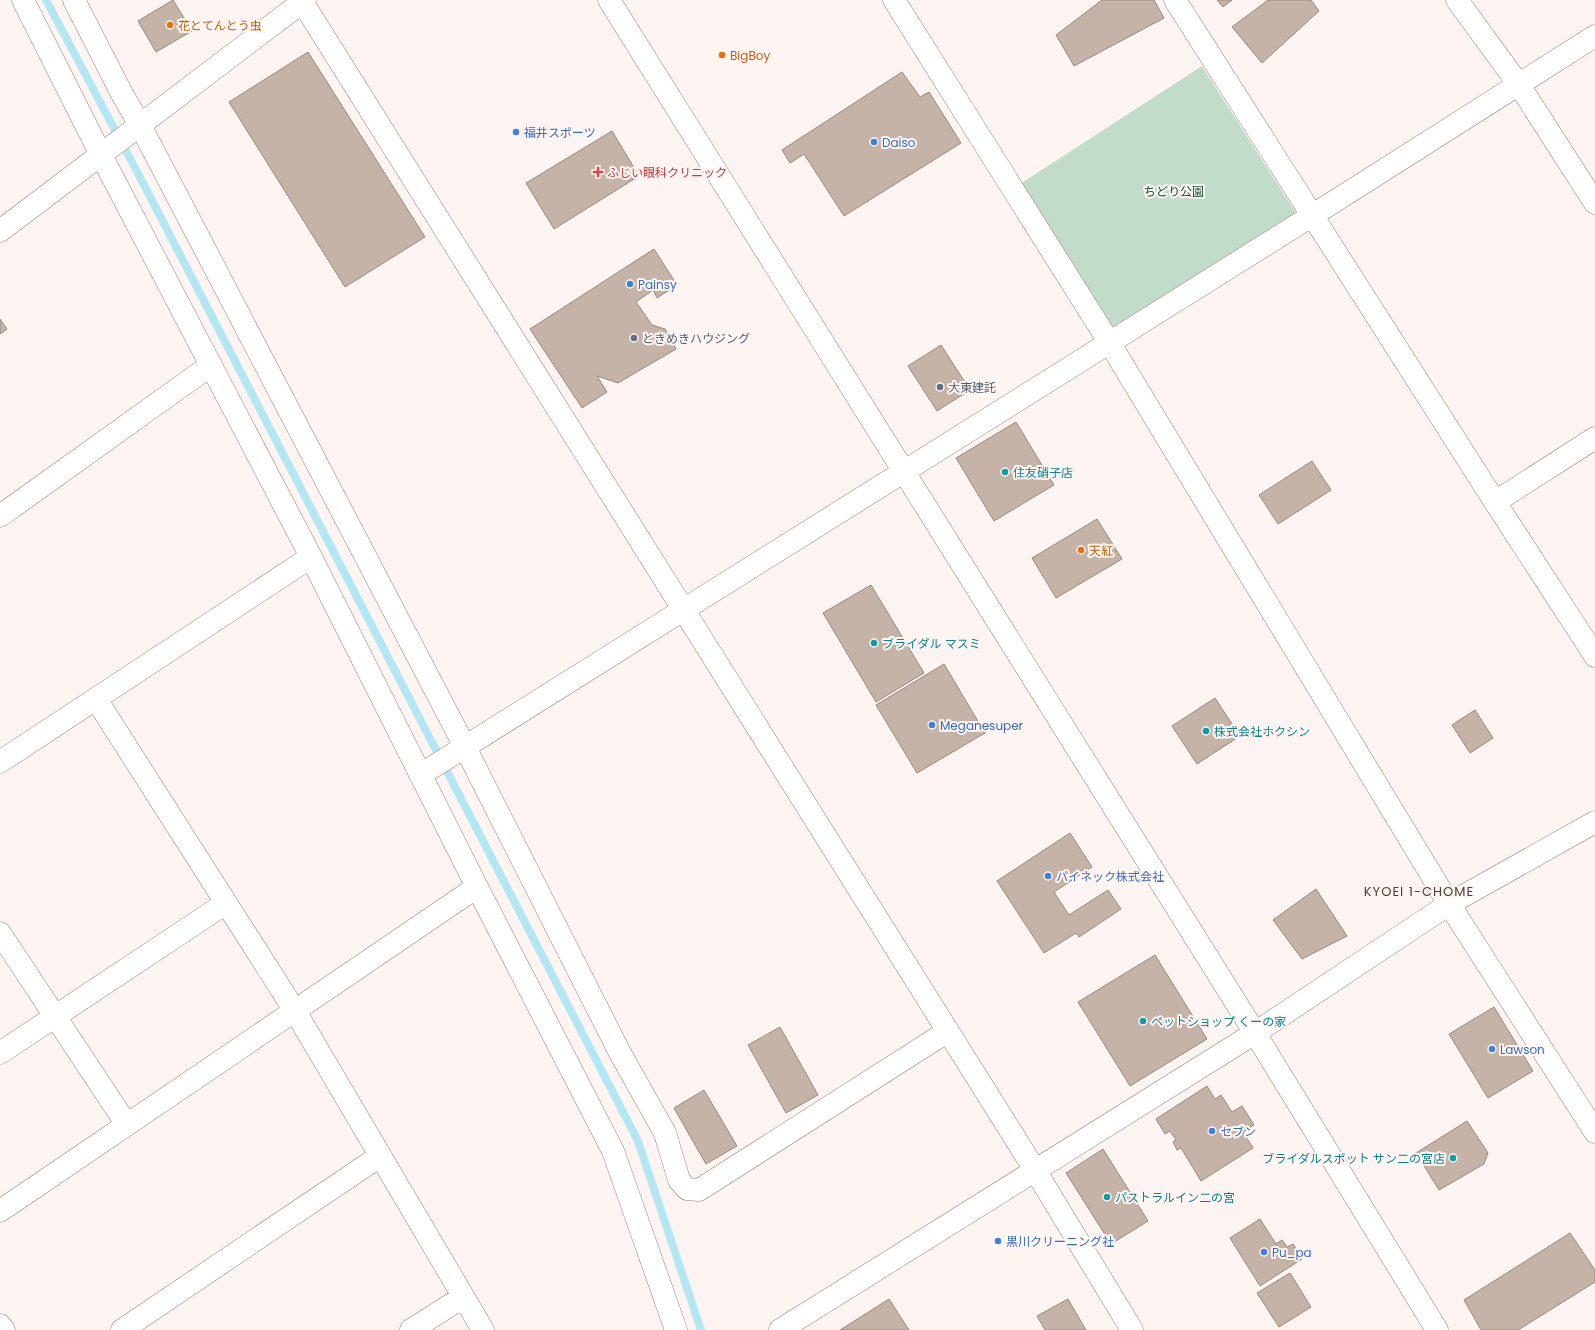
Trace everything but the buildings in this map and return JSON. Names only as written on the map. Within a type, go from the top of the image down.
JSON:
[{"type":"street","points":[[23,0],[101,155],[310,557],[613,1152],[676,1330]]},
{"type":"street","points":[[74,0],[465,747],[620,1053],[665,1133],[679,1180],[687,1189],[699,1190],[948,1031]]},
{"type":"street","points":[[609,0],[1255,1032],[1437,1330]]},
{"type":"street","points":[[894,0],[1109,342],[1449,904],[1595,1132]]},
{"type":"street","points":[[1175,0],[1595,656]]},
{"type":"street","points":[[1456,0],[1519,85],[1595,203]]},
{"type":"street","points":[[0,231],[303,1],[1036,1170],[1132,1330]]},
{"type":"street","points":[[420,774],[1313,215],[1595,36]]},
{"type":"street","points":[[0,516],[211,365]]},
{"type":"street","points":[[1495,502],[1595,438]]},
{"type":"street","points":[[0,762],[310,557]]},
{"type":"street","points":[[96,699],[295,1011],[483,1330]]},
{"type":"street","points":[[780,1330],[1255,1032],[1449,904],[1595,822]]},
{"type":"street","points":[[0,1211],[477,887]]},
{"type":"street","points":[[0,1053],[226,903]]},
{"type":"street","points":[[0,933],[127,1125]]},
{"type":"street","points":[[122,1330],[380,1156]]},
{"type":"street","points":[[411,1330],[463,1297]]},
{"type":"street","points":[[0,1325],[4,1330]]},
{"type":"green space","name":"ちどり公園","points":[[1202,66],[1299,218],[1113,335],[1017,186]]},
{"type":"waterway","points":[[46,0],[144,185],[638,1141],[701,1330]]},
{"type":"place","name":"花とてんとう虫","points":[[170,25]]},
{"type":"place","name":"BigBoy","points":[[722,55]]},
{"type":"place","name":"福井スポーツ","points":[[516,132]]},
{"type":"place","name":"Daiso","points":[[874,142]]},
{"type":"place","name":"ふじい眼科クリニック","points":[[598,172]]},
{"type":"place","name":"Painsy","points":[[630,284]]},
{"type":"place","name":"ときめきハウジング","points":[[634,338]]},
{"type":"place","name":"大東建託","points":[[940,387]]},
{"type":"place","name":"住友硝子店","points":[[1005,472]]},
{"type":"place","name":"天紅","points":[[1081,550]]},
{"type":"place","name":"ブライダル マスミ","points":[[874,643]]},
{"type":"place","name":"Meganesuper","points":[[932,725]]},
{"type":"place","name":"株式会社ホクシン","points":[[1206,731]]},
{"type":"place","name":"パイネック株式会社","points":[[1048,876]]},
{"type":"place","name":"ペットショップ くーの家","points":[[1143,1021]]},
{"type":"place","name":"Lawson","points":[[1492,1049]]},
{"type":"place","name":"セブン","points":[[1212,1131]]},
{"type":"place","name":"ブライダルスポット サン二の宮店","points":[[1453,1158]]},
{"type":"place","name":"パストラルイン二の宮","points":[[1107,1197]]},
{"type":"place","name":"黒川クリーニング社","points":[[998,1241]]},
{"type":"place","name":"Pu_pa","points":[[1264,1252]]},
{"type":"district","name":"KYOEI 1-CHOME","points":[[1419,891]]}]
